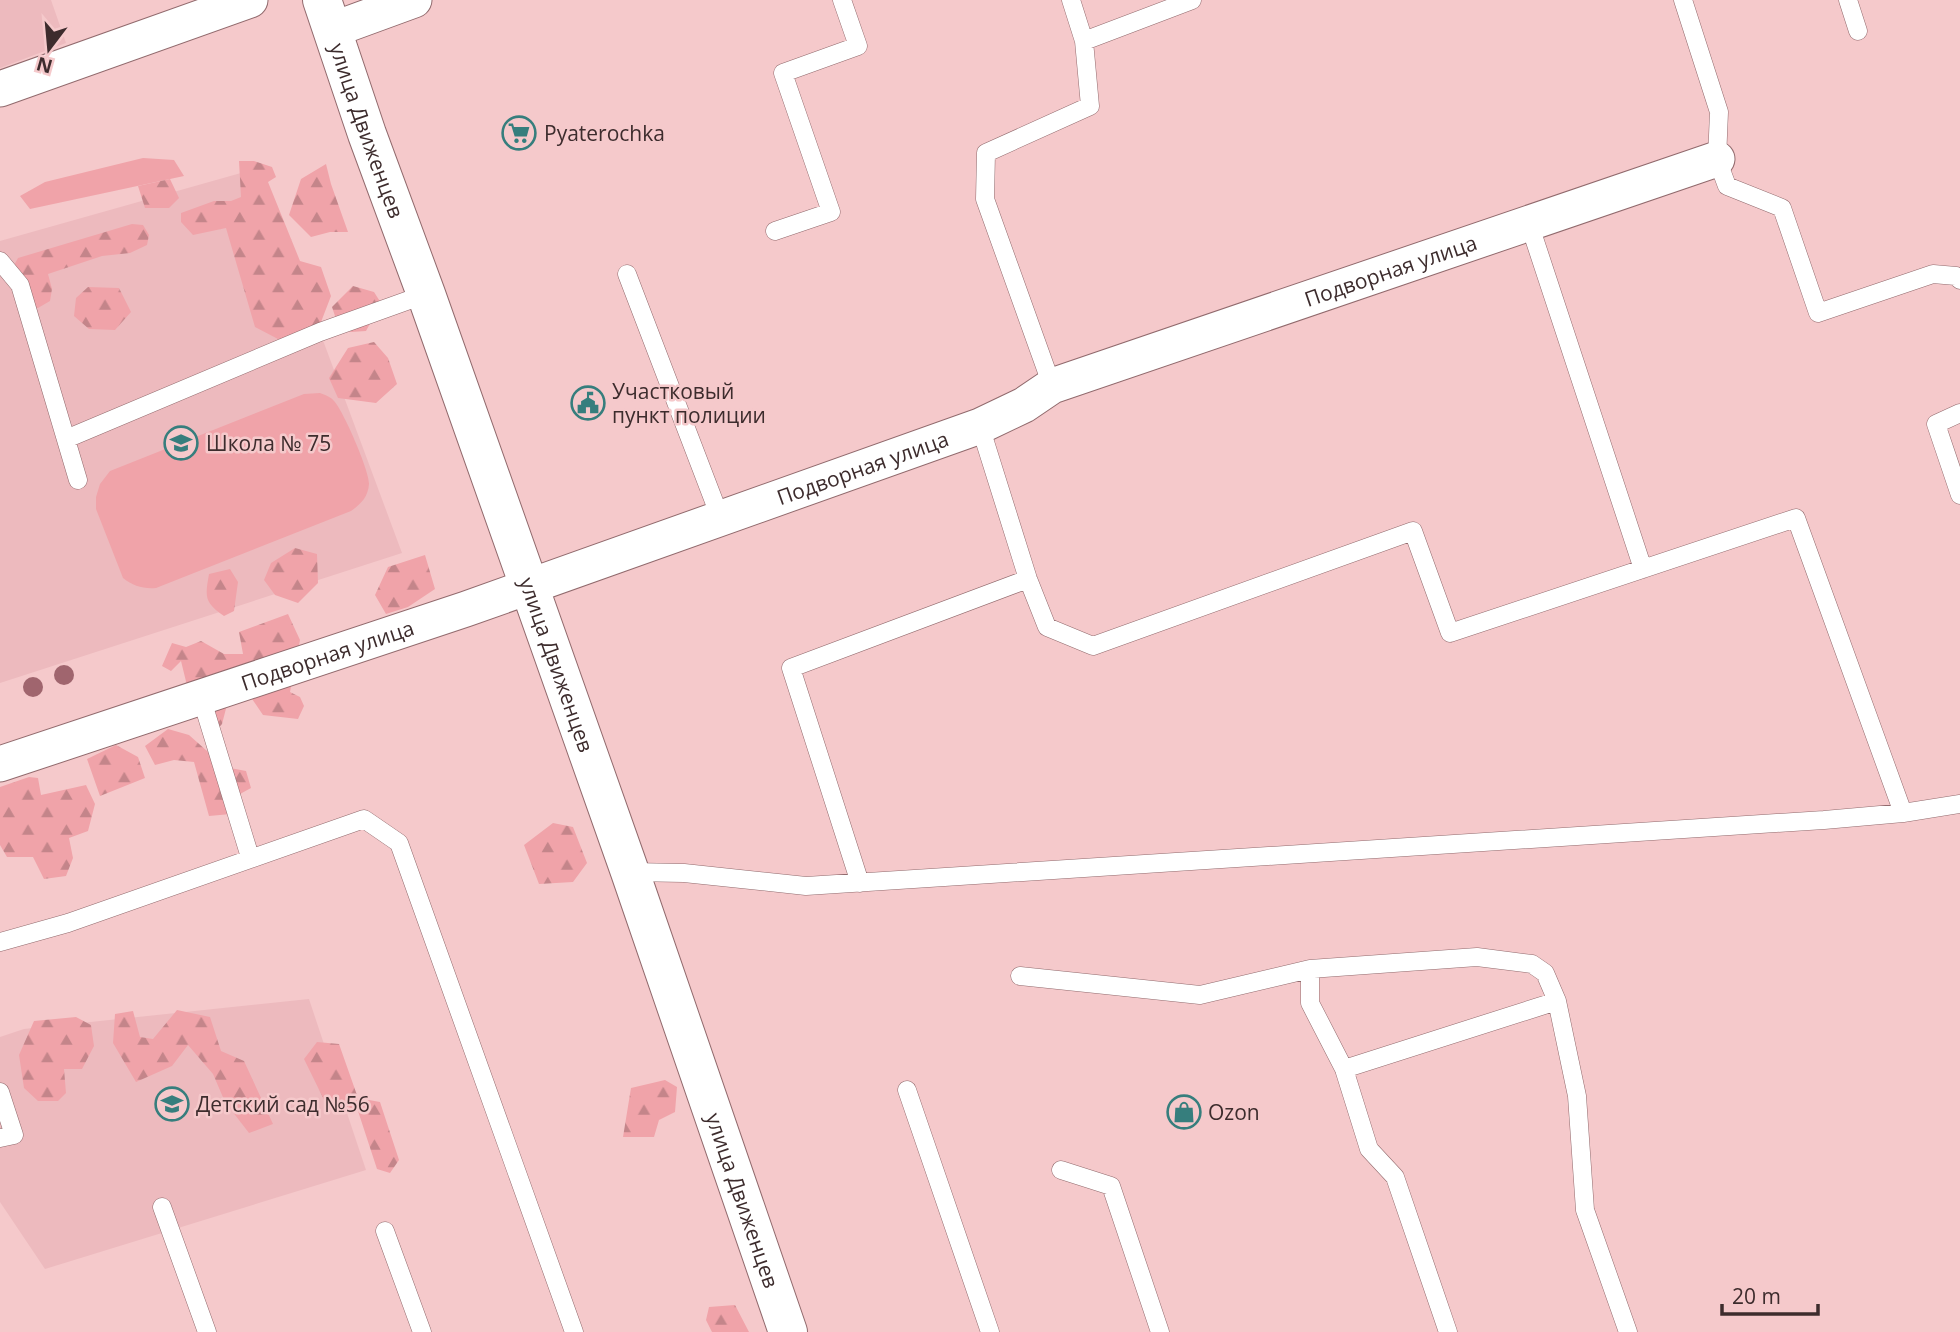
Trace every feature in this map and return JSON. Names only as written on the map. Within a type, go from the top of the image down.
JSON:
[{"type":"street","points":[[0,89],[250,0]]},
{"type":"street","points":[[327,15],[414,0]]},
{"type":"street","name":"улица Движенцев","points":[[327,15],[630,872],[788,1332]]},
{"type":"street","name":"Подворная улица","points":[[0,764],[467,610],[720,517],[980,426],[1024,405],[1052,386],[1717,159]]},
{"type":"lane","points":[[775,231],[831,212],[783,73],[858,46],[842,0]]},
{"type":"lane","points":[[1052,386],[985,199],[986,153],[1090,106],[1084,41],[1070,0]]},
{"type":"lane","points":[[1084,41],[1192,0]]},
{"type":"lane","points":[[1683,0],[1719,112],[1717,159],[1727,186],[1782,208],[1818,313],[1933,274],[1956,276],[1960,280]]},
{"type":"lane","points":[[1848,0],[1858,30]]},
{"type":"lane","points":[[1529,223],[1643,569]]},
{"type":"lane","points":[[0,261],[20,285],[78,480]]},
{"type":"lane","points":[[627,274],[720,517]]},
{"type":"lane","points":[[66,439],[320,332],[426,294]]},
{"type":"lane","points":[[1960,414],[1936,424],[1960,495]]},
{"type":"lane","points":[[980,426],[1028,579],[1047,627],[1093,646],[1413,531],[1450,633],[1796,518],[1903,813]]},
{"type":"lane","points":[[860,883],[791,668],[1028,579]]},
{"type":"lane","points":[[201,696],[250,858]]},
{"type":"lane","points":[[630,872],[684,873],[806,886],[1810,821],[1903,813],[1960,804]]},
{"type":"lane","points":[[0,942],[68,923],[364,819],[399,843],[574,1332]]},
{"type":"lane","points":[[1020,976],[1200,995],[1310,969],[1477,957],[1532,964],[1545,973],[1556,1001],[1577,1096],[1586,1210],[1628,1332]]},
{"type":"lane","points":[[1310,969],[1310,1003],[1344,1069],[1369,1149],[1395,1177],[1448,1332]]},
{"type":"lane","points":[[1344,1069],[1556,1001]]},
{"type":"lane","points":[[907,1090],[990,1332]]},
{"type":"lane","points":[[0,1091],[14,1135],[0,1138]]},
{"type":"lane","points":[[1061,1170],[1111,1186],[1160,1332]]},
{"type":"lane","points":[[162,1207],[207,1332]]},
{"type":"lane","points":[[385,1231],[422,1332]]},
{"type":"shaded area","points":[[0,0],[51,0],[66,43],[0,68]]},
{"type":"shaded area","name":"Школа № 75","points":[[259,168],[402,553],[0,683],[0,241]]},
{"type":"shaded area","name":"Детский сад №56","points":[[309,999],[366,1170],[45,1269],[0,1202],[0,1037],[24,1029]]},
{"type":"green space","points":[[143,158],[174,160],[184,176],[30,209],[20,196],[45,182]]},
{"type":"green space","points":[[239,161],[254,161],[272,167],[276,177],[268,182],[300,261],[321,267],[331,296],[321,322],[304,334],[299,350],[255,327],[226,228],[193,235],[181,222],[181,213],[214,201],[231,201],[241,197]]},
{"type":"green space","points":[[326,164],[348,232],[330,232],[311,237],[289,215],[301,179]]},
{"type":"green space","points":[[170,179],[179,198],[169,208],[145,208],[138,186]]},
{"type":"green space","points":[[132,224],[143,225],[149,235],[147,245],[130,253],[102,256],[48,274],[52,289],[50,301],[38,308],[24,305],[12,269],[18,258]]},
{"type":"green space","points":[[353,286],[374,292],[381,303],[366,331],[351,332],[336,319],[332,307]]},
{"type":"green space","points":[[88,287],[119,288],[131,312],[115,330],[89,329],[74,316],[76,298]]},
{"type":"green space","points":[[374,342],[388,358],[397,384],[376,403],[338,398],[329,378],[348,348]]},
{"type":"green space","points":[[320,393],[331,398],[338,407],[365,467],[369,484],[366,496],[358,506],[156,588],[138,586],[123,578],[96,509],[100,484],[110,471],[304,394]]},
{"type":"green space","points":[[295,548],[317,554],[318,583],[298,603],[275,595],[264,580],[271,563]]},
{"type":"green space","points":[[425,555],[435,589],[408,607],[386,614],[375,595],[388,567]]},
{"type":"green space","points":[[230,569],[238,582],[234,611],[224,616],[209,603],[207,588],[209,574]]},
{"type":"green space","points":[[288,614],[300,640],[290,692],[300,697],[304,706],[298,719],[263,715],[248,693],[229,697],[222,724],[209,739],[193,710],[181,661],[171,671],[162,666],[172,643],[186,647],[201,641],[224,654],[243,654],[239,632]]},
{"type":"green space","points":[[168,729],[189,735],[225,767],[246,771],[251,788],[240,794],[223,792],[231,814],[209,816],[194,762],[174,760],[155,765],[145,746]]},
{"type":"green space","points":[[116,745],[138,757],[145,778],[100,796],[87,759]]},
{"type":"green space","points":[[29,777],[38,778],[41,795],[86,785],[95,804],[88,831],[69,838],[73,858],[66,876],[44,879],[33,857],[7,857],[0,845],[0,787]]},
{"type":"green space","points":[[553,823],[573,827],[587,863],[573,882],[539,884],[524,845]]},
{"type":"green space","points":[[177,1010],[210,1017],[221,1051],[244,1061],[273,1124],[249,1133],[225,1102],[213,1074],[188,1045],[172,1066],[136,1082],[113,1043],[115,1014],[133,1011],[140,1037],[153,1039]]},
{"type":"green space","points":[[76,1017],[91,1025],[94,1046],[82,1069],[64,1069],[66,1093],[58,1101],[38,1101],[24,1088],[19,1055],[34,1021]]},
{"type":"green space","points":[[317,1042],[339,1044],[358,1098],[380,1102],[399,1160],[390,1173],[377,1169],[357,1108],[328,1108],[304,1059]]},
{"type":"green space","points":[[665,1080],[677,1087],[675,1112],[659,1120],[654,1137],[623,1137],[631,1088]]},
{"type":"green space","points":[[735,1305],[749,1332],[712,1332],[706,1320],[709,1307]]},
{"type":"place","name":"Pyaterochka","points":[[519,133]]},
{"type":"place","name":"Участковый пункт полиции","points":[[588,403]]},
{"type":"place","name":"Школа № 75","points":[[181,443]]},
{"type":"place","name":"Детский сад №56","points":[[172,1104]]},
{"type":"place","name":"Ozon","points":[[1184,1112]]}]
